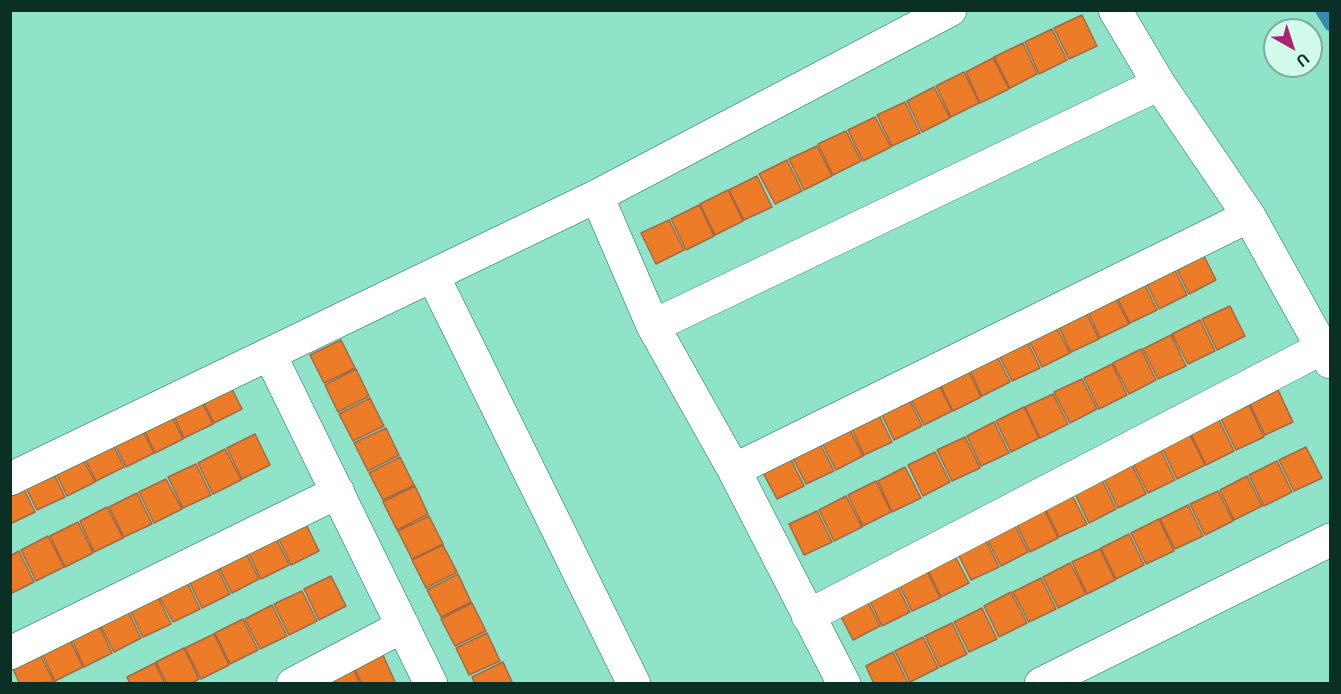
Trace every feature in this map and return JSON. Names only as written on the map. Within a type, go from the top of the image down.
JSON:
[{"type":"street","points":[[10,479],[597,196],[950,10]]},
{"type":"street","points":[[808,616],[1326,355],[1249,216],[1159,84],[1115,10]]},
{"type":"street","points":[[653,326],[1159,84]]},
{"type":"street","points":[[597,196],[653,326],[734,470],[844,684]]},
{"type":"street","points":[[734,470],[1249,216]]},
{"type":"street","points":[[433,276],[634,684]]},
{"type":"street","points":[[270,355],[431,684]]},
{"type":"street","points":[[10,652],[338,492]]},
{"type":"street","points":[[1041,684],[1330,540]]},
{"type":"street","points":[[293,684],[403,626]]},
{"type":"building","points":[[1082,15],[1097,46],[1069,59],[1054,28]]},
{"type":"building","points":[[1052,29],[1067,60],[1039,74],[1025,42]]},
{"type":"building","points":[[1023,43],[1037,74],[1010,88],[994,57]]},
{"type":"building","points":[[993,58],[1009,89],[980,103],[966,72]]},
{"type":"building","points":[[964,72],[979,103],[951,117],[936,86]]},
{"type":"building","points":[[934,87],[950,118],[922,132],[907,101]]},
{"type":"building","points":[[905,102],[920,133],[892,146],[877,115]]},
{"type":"building","points":[[875,117],[891,147],[863,161],[848,130]]},
{"type":"building","points":[[846,131],[861,161],[833,175],[818,144]]},
{"type":"building","points":[[817,146],[832,176],[804,190],[789,159]]},
{"type":"building","points":[[787,160],[802,191],[775,204],[759,174]]},
{"type":"building","points":[[757,176],[772,207],[744,220],[729,190]]},
{"type":"building","points":[[728,190],[743,221],[715,235],[700,204]]},
{"type":"building","points":[[699,205],[714,236],[686,250],[671,219]]},
{"type":"building","points":[[669,220],[684,250],[656,264],[641,233]]},
{"type":"building","points":[[1201,250],[1216,280],[1189,294],[1174,263]]},
{"type":"building","points":[[1172,264],[1187,295],[1159,309],[1144,278]]},
{"type":"building","points":[[1142,279],[1157,310],[1130,323],[1115,293]]},
{"type":"building","points":[[1113,293],[1129,324],[1100,338],[1086,307]]},
{"type":"building","points":[[1230,306],[1245,336],[1217,350],[1202,319]]},
{"type":"building","points":[[1084,308],[1099,339],[1071,352],[1056,321]]},
{"type":"building","points":[[1200,320],[1215,351],[1188,364],[1172,334]]},
{"type":"building","points":[[1054,323],[1070,353],[1042,367],[1027,336]]},
{"type":"building","points":[[1171,335],[1186,366],[1158,379],[1143,349]]},
{"type":"building","points":[[1025,337],[1040,368],[1012,381],[997,351]]},
{"type":"building","points":[[341,340],[355,368],[324,383],[310,355]]},
{"type":"building","points":[[1141,349],[1156,380],[1129,394],[1113,363]]},
{"type":"building","points":[[995,352],[1010,382],[982,396],[968,366]]},
{"type":"building","points":[[1112,364],[1127,395],[1099,409],[1084,378]]},
{"type":"building","points":[[966,366],[981,397],[953,411],[938,380]]},
{"type":"building","points":[[356,369],[369,396],[338,412],[325,385]]},
{"type":"building","points":[[227,379],[242,409],[214,423],[199,393]]},
{"type":"building","points":[[1082,379],[1097,409],[1070,423],[1054,392]]},
{"type":"building","points":[[937,381],[952,411],[924,425],[909,395]]},
{"type":"building","points":[[1278,390],[1293,422],[1265,435],[1250,404]]},
{"type":"building","points":[[197,393],[213,424],[184,438],[170,407]]},
{"type":"building","points":[[1053,394],[1068,424],[1040,438],[1025,407]]},
{"type":"building","points":[[907,395],[922,426],[894,440],[879,409]]},
{"type":"building","points":[[370,398],[384,426],[353,441],[339,414]]},
{"type":"building","points":[[1249,405],[1264,437],[1236,450],[1221,419]]},
{"type":"building","points":[[1024,407],[1039,438],[1011,452],[996,421]]},
{"type":"building","points":[[168,408],[183,439],[155,453],[140,421]]},
{"type":"building","points":[[877,411],[892,442],[864,455],[850,425]]},
{"type":"building","points":[[1219,420],[1234,451],[1206,465],[1191,434]]},
{"type":"building","points":[[138,422],[154,453],[126,467],[111,436]]},
{"type":"building","points":[[994,422],[1009,453],[981,466],[967,436]]},
{"type":"building","points":[[848,426],[863,456],[836,470],[820,439]]},
{"type":"building","points":[[386,428],[399,455],[368,471],[354,443]]},
{"type":"building","points":[[255,434],[270,465],[242,479],[227,448]]},
{"type":"building","points":[[1190,435],[1205,465],[1177,479],[1162,448]]},
{"type":"building","points":[[109,437],[124,467],[96,481],[81,451]]},
{"type":"building","points":[[965,437],[980,468],[952,481],[937,450]]},
{"type":"building","points":[[818,440],[834,471],[806,484],[791,454]]},
{"type":"building","points":[[1306,447],[1322,478],[1294,491],[1279,460]]},
{"type":"building","points":[[225,449],[241,480],[213,494],[198,463]]},
{"type":"building","points":[[1160,449],[1175,480],[1148,493],[1133,463]]},
{"type":"building","points":[[79,452],[95,482],[67,496],[52,465]]},
{"type":"building","points":[[935,452],[950,482],[923,496],[908,465]]},
{"type":"building","points":[[789,455],[804,486],[777,499],[761,469]]},
{"type":"building","points":[[400,457],[414,485],[383,500],[369,473]]},
{"type":"building","points":[[1277,461],[1292,492],[1264,506],[1249,475]]},
{"type":"building","points":[[1131,463],[1146,494],[1118,508],[1103,477]]},
{"type":"building","points":[[196,464],[211,495],[183,508],[168,477]]},
{"type":"building","points":[[50,466],[65,497],[37,510],[22,480]]},
{"type":"building","points":[[905,467],[921,498],[892,512],[878,481]]},
{"type":"building","points":[[1247,476],[1262,506],[1234,520],[1220,490]]},
{"type":"building","points":[[1101,478],[1116,509],[1089,523],[1074,492]]},
{"type":"building","points":[[166,479],[182,509],[154,523],[139,492]]},
{"type":"building","points":[[20,481],[35,512],[10,524],[10,486]]},
{"type":"building","points":[[876,481],[891,512],[863,526],[848,495]]},
{"type":"building","points":[[415,486],[428,514],[397,530],[383,502]]},
{"type":"building","points":[[1218,491],[1233,521],[1205,535],[1190,504]]},
{"type":"building","points":[[137,493],[152,524],[124,537],[109,507]]},
{"type":"building","points":[[1071,493],[1087,524],[1059,537],[1044,506]]},
{"type":"building","points":[[846,496],[862,527],[834,541],[819,510]]},
{"type":"building","points":[[1188,505],[1203,536],[1175,549],[1160,519]]},
{"type":"building","points":[[107,507],[123,538],[94,552],[80,521]]},
{"type":"building","points":[[1043,507],[1058,538],[1030,552],[1015,521]]},
{"type":"building","points":[[817,511],[832,542],[804,555],[789,524]]},
{"type":"building","points":[[429,516],[443,544],[412,559],[398,531]]},
{"type":"building","points":[[1159,519],[1174,551],[1146,564],[1131,533]]},
{"type":"building","points":[[304,520],[319,551],[291,565],[276,533]]},
{"type":"building","points":[[78,522],[93,553],[65,567],[50,536]]},
{"type":"building","points":[[1013,522],[1028,552],[1001,566],[985,535]]},
{"type":"building","points":[[274,534],[289,565],[261,579],[246,548]]},
{"type":"building","points":[[1129,534],[1144,565],[1116,579],[1101,548]]},
{"type":"building","points":[[48,536],[64,567],[36,581],[21,550]]},
{"type":"building","points":[[984,537],[999,567],[971,580],[956,550]]},
{"type":"building","points":[[443,545],[457,572],[426,588],[412,560]]},
{"type":"building","points":[[244,549],[259,579],[232,593],[216,562]]},
{"type":"building","points":[[1100,549],[1115,580],[1087,594],[1072,562]]},
{"type":"building","points":[[19,551],[34,582],[10,594],[10,556]]},
{"type":"building","points":[[953,552],[969,583],[941,597],[926,566]]},
{"type":"building","points":[[1070,563],[1086,594],[1058,608],[1043,577]]},
{"type":"building","points":[[215,564],[230,594],[202,608],[187,577]]},
{"type":"building","points":[[925,567],[940,598],[912,611],[897,580]]},
{"type":"building","points":[[458,574],[471,602],[441,617],[427,590]]},
{"type":"building","points":[[331,576],[346,606],[319,620],[304,589]]},
{"type":"building","points":[[185,578],[200,609],[173,622],[157,592]]},
{"type":"building","points":[[1041,578],[1056,609],[1029,622],[1013,592]]},
{"type":"building","points":[[895,581],[910,612],[882,626],[867,595]]},
{"type":"building","points":[[302,591],[317,621],[289,635],[274,604]]},
{"type":"building","points":[[1011,592],[1027,623],[999,637],[984,606]]},
{"type":"building","points":[[156,593],[171,624],[143,637],[128,606]]},
{"type":"building","points":[[865,596],[880,626],[853,640],[837,609]]},
{"type":"building","points":[[472,603],[486,631],[455,646],[441,619]]},
{"type":"building","points":[[272,605],[287,636],[260,649],[245,619]]},
{"type":"building","points":[[126,607],[141,638],[114,652],[98,621]]},
{"type":"building","points":[[982,608],[997,639],[969,652],[954,622]]},
{"type":"building","points":[[243,619],[258,650],[230,664],[215,633]]},
{"type":"building","points":[[97,622],[112,653],[84,667],[70,635]]},
{"type":"building","points":[[952,623],[967,654],[940,667],[925,636]]},
{"type":"building","points":[[487,633],[500,661],[469,675],[456,648]]},
{"type":"building","points":[[214,634],[229,665],[201,679],[185,648]]},
{"type":"building","points":[[68,636],[83,667],[55,681],[40,650]]},
{"type":"building","points":[[923,637],[938,668],[910,682],[895,651]]},
{"type":"building","points":[[184,648],[199,679],[190,684],[167,684],[156,662]]},
{"type":"building","points":[[38,651],[54,682],[20,684],[11,665]]},
{"type":"building","points":[[893,652],[908,683],[874,684],[866,666]]},
{"type":"building","points":[[382,653],[396,684],[362,684],[354,668]]},
{"type":"building","points":[[503,662],[513,684],[475,684],[472,677]]},
{"type":"building","points":[[155,663],[165,684],[130,684],[127,677]]},
{"type":"building","points":[[353,668],[360,684],[326,684]]},
{"type":"waterway","points":[[1321,10],[1330,25]]}]
